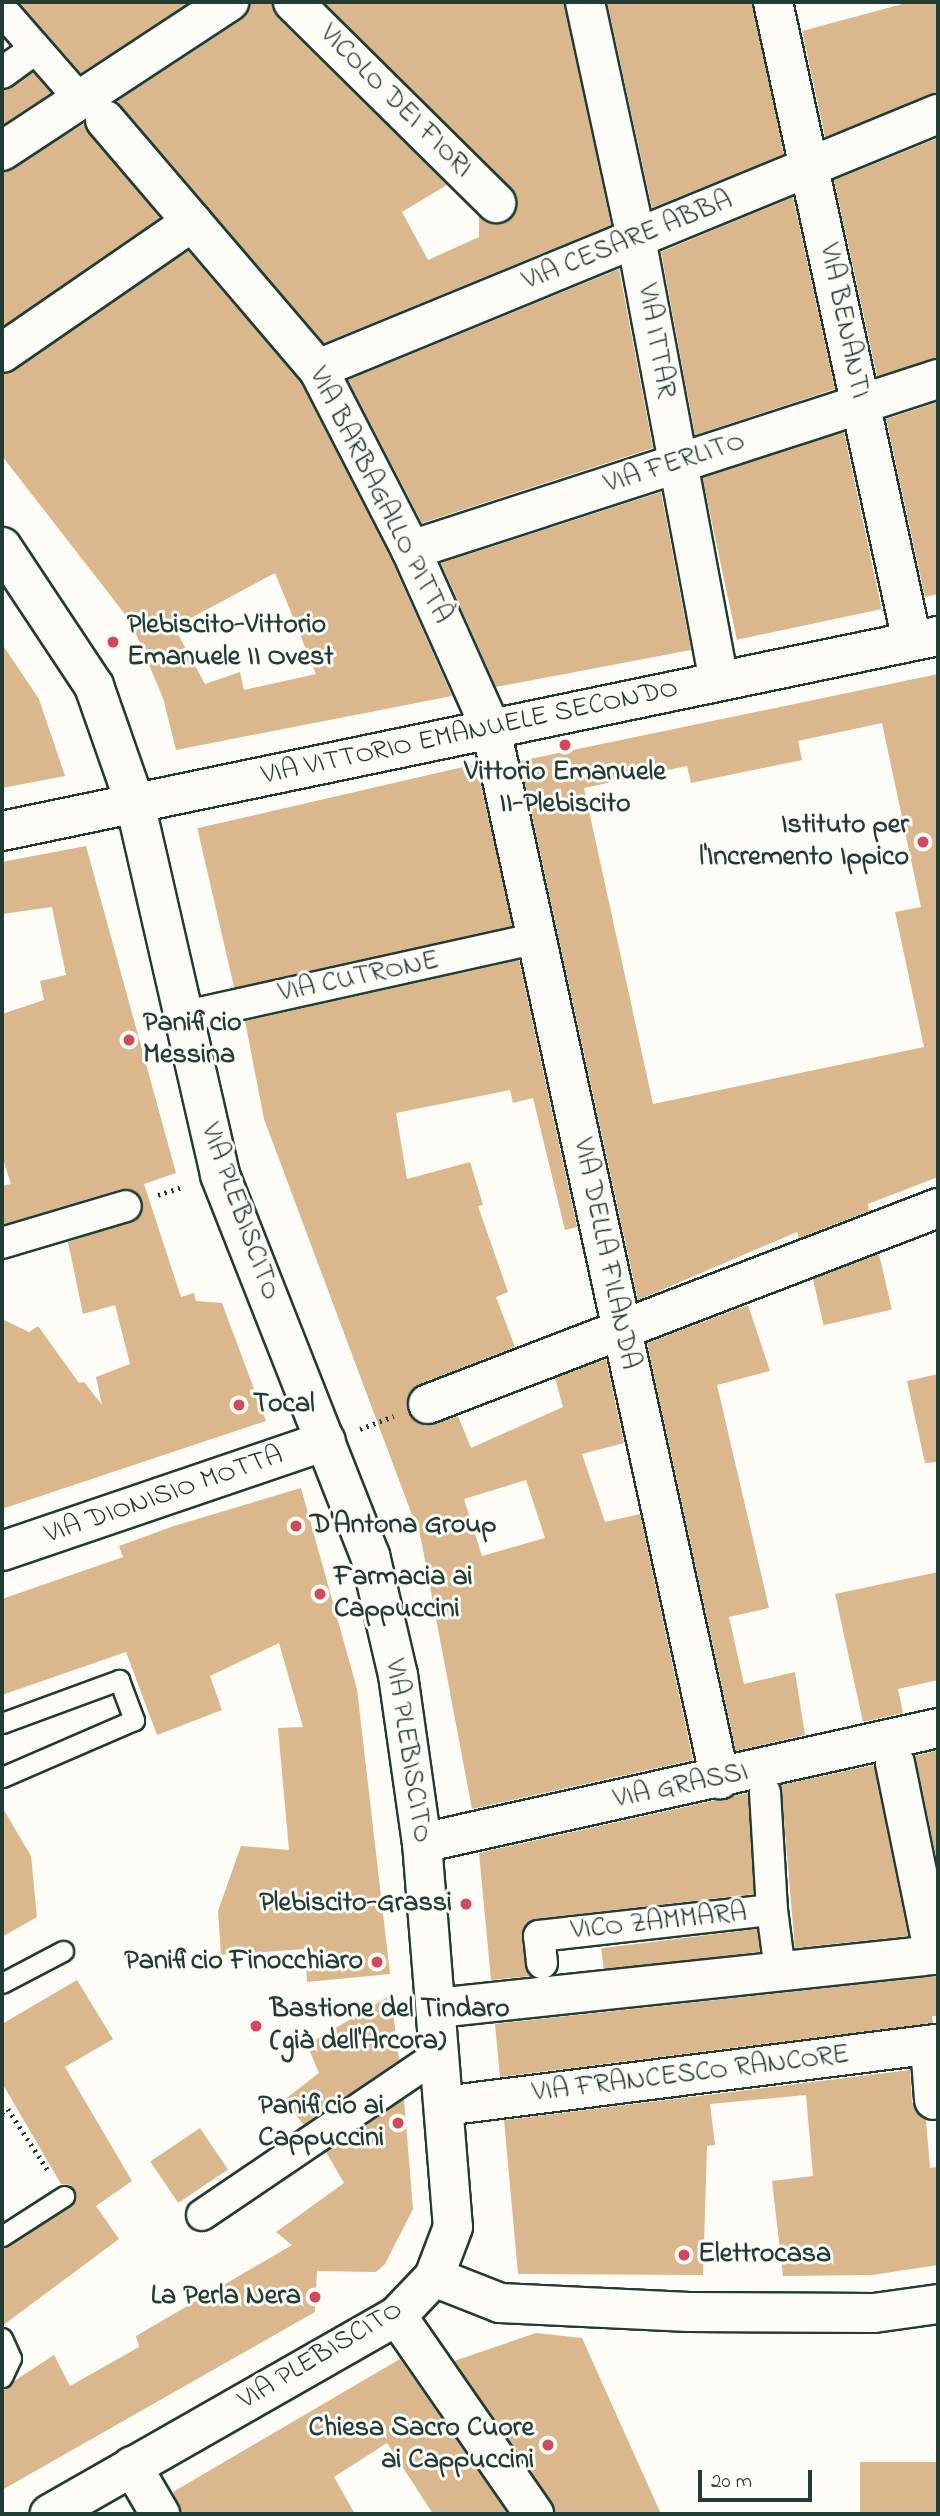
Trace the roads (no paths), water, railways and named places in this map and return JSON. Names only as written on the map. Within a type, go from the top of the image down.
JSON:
[{"type":"street","points":[[2,151],[92,110],[229,2]]},
{"type":"street","name":"VICOLO DEI FIORI","points":[[293,2],[496,203]]},
{"type":"street","name":"VIA ITTAR","points":[[585,2],[636,238],[719,681]]},
{"type":"street","name":"VIA BENANTI","points":[[773,2],[861,404],[925,638]]},
{"type":"street","name":"VIA BARBAGALLO PITTÀ","points":[[2,10],[318,369],[411,550],[491,729]]},
{"type":"street","points":[[2,73],[35,49]]},
{"type":"street","name":"VIA CESARE ABBA","points":[[318,369],[938,114]]},
{"type":"street","points":[[2,353],[191,222]]},
{"type":"street","name":"VIA FERLITO","points":[[411,550],[938,379]]},
{"type":"street","name":"VIA PLEBISCITO","points":[[7,563],[94,686],[135,803],[220,1175],[370,1555],[398,1675],[422,1843],[453,2227],[434,2277],[397,2316],[50,2514]]},
{"type":"street","name":"VIA VITTORIO EMANUELE SECONDO","points":[[2,831],[925,638]]},
{"type":"street","name":"VIA DELLA FILANDA","points":[[491,729],[720,1779]]},
{"type":"street","name":"VIA CUTRONE","points":[[182,1017],[537,938]]},
{"type":"street","points":[[2,1243],[126,1206]]},
{"type":"street","points":[[428,1404],[623,1333],[938,1208]]},
{"type":"street","name":"VIA DIONISIO MOTTA","points":[[2,1550],[326,1441]]},
{"type":"street","name":"VIA GRASSI","points":[[422,1843],[720,1779],[938,1728]]},
{"type":"street","points":[[437,2008],[780,1971],[937,1963],[895,1763]]},
{"type":"street","name":"VICO ZAMMARA","points":[[542,1963],[539,1936],[772,1910],[765,1792]]},
{"type":"street","points":[[772,1910],[780,1971]]},
{"type":"street","points":[[934,2045],[934,2100]]},
{"type":"street","name":"VIA FRANCESCO RANCORE","points":[[444,2106],[934,2045]]},
{"type":"street","points":[[202,2215],[440,2054]]},
{"type":"street","points":[[434,2277],[500,2303],[861,2313],[938,2304]]},
{"type":"street","points":[[397,2316],[534,2514]]},
{"type":"street","points":[[132,2466],[160,2514]]},
{"type":"lane","points":[[2,1723],[119,1680],[134,1720],[2,1777]]},
{"type":"lane","points":[[2,1983],[63,1951]]},
{"type":"lane","points":[[2,2236],[64,2196]]},
{"type":"lane","points":[[2,2338],[10,2358],[2,2377]]},
{"type":"place","name":"Plebiscito-Vittorio Emanuele II Ovest","points":[[113,642]]},
{"type":"place","name":"Vittorio Emanuele II-Plebiscito","points":[[565,745]]},
{"type":"place","name":"Istituto per l'Incremento Ippico","points":[[923,842]]},
{"type":"place","name":"Panificio Messina","points":[[129,1040]]},
{"type":"place","name":"Tocal","points":[[239,1405]]},
{"type":"place","name":"D'Antona Group","points":[[296,1526]]},
{"type":"place","name":"Farmacia ai Cappuccini","points":[[320,1594]]},
{"type":"place","name":"Plebiscito-Grassi","points":[[466,1904]]},
{"type":"place","name":"Panificio Finocchiaro","points":[[377,1962]]},
{"type":"place","name":"Bastione del Tindaro (già dell'Arcora)","points":[[256,2026]]},
{"type":"place","name":"Panificio ai Cappuccini","points":[[398,2123]]},
{"type":"place","name":"Elettrocasa","points":[[684,2255]]},
{"type":"place","name":"La Perla Nera","points":[[315,2297]]},
{"type":"place","name":"Chiesa Sacro Cuore ai Cappuccini","points":[[548,2445]]}]
